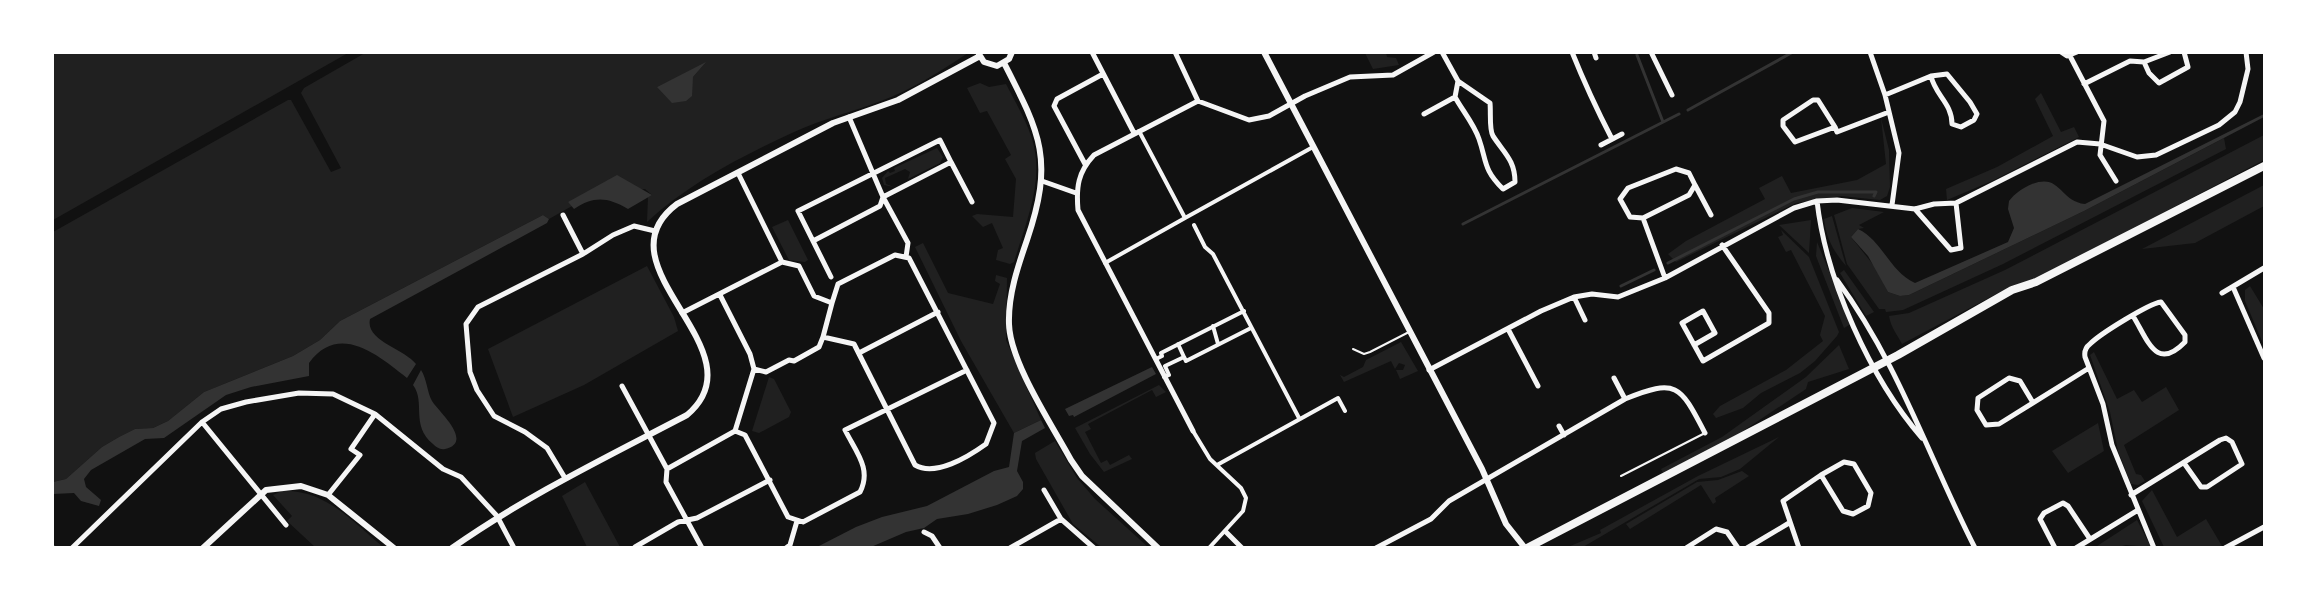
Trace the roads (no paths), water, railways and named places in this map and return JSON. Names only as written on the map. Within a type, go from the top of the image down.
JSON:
[{"type":"main road","points":[[1526,548],[1874,368],[2012,290],[2036,282],[2265,165]]},
{"type":"street","points":[[452,548],[497,516],[687,415],[697,406],[709,381],[705,356],[654,255],[655,231],[666,212],[677,204],[849,117],[898,100],[979,54],[990,65],[1004,63],[1012,52]]},
{"type":"street","points":[[1092,52],[1185,218]]},
{"type":"street","points":[[1175,52],[1198,101],[1249,120],[1269,116],[1350,77],[1393,75],[1434,52]]},
{"type":"street","points":[[1264,52],[1487,480],[1506,524],[1526,548]]},
{"type":"street","points":[[1442,52],[1458,81],[1490,103],[1492,134],[1510,158],[1515,169],[1515,182],[1503,189],[1493,179],[1482,157],[1479,138],[1455,97],[1458,81]]},
{"type":"street","points":[[1572,52],[1585,78],[1588,93],[1612,139]]},
{"type":"street","points":[[1651,52],[1672,95]]},
{"type":"street","points":[[1870,52],[1885,95],[1899,153],[1892,205]]},
{"type":"street","points":[[2061,52],[2070,56],[2104,121],[2100,155],[2116,181]]},
{"type":"street","points":[[2070,56],[2077,52]]},
{"type":"street","points":[[2084,84],[2130,61],[2144,62],[2170,52]]},
{"type":"street","points":[[2144,62],[2149,73],[2159,83],[2188,67],[2184,52]]},
{"type":"street","points":[[1429,370],[1574,297],[1592,294],[1618,297],[1665,278],[1794,208],[1817,201],[1892,205],[1915,209],[1956,203],[2078,142],[2100,144],[2137,157],[2156,155],[2219,125],[2235,112],[2240,102],[2248,69],[2246,52]]},
{"type":"street","points":[[1004,63],[1040,143],[1042,181],[1037,210],[1013,284],[1009,309],[1009,326],[1016,354],[1071,460],[1082,476],[1158,548]]},
{"type":"street","points":[[1085,164],[1054,106],[1057,99],[1103,74]]},
{"type":"street","points":[[1885,95],[1931,76],[1947,74],[1960,93],[1970,102],[1977,114],[1974,120],[1961,127],[1952,124],[1952,113],[1945,98],[1934,89],[1931,76]]},
{"type":"street","points":[[1425,114],[1455,97]]},
{"type":"street","points":[[1835,127],[1795,142],[1783,126],[1783,120],[1813,100],[1818,100],[1835,127],[1837,132],[1889,112]]},
{"type":"street","points":[[1198,101],[1094,155],[1078,176],[1076,194],[1078,210],[1104,263],[1193,431],[1217,465],[1241,488],[1246,498],[1243,511],[1209,548]]},
{"type":"street","points":[[849,117],[853,132],[874,172],[883,197],[908,243],[906,257]]},
{"type":"street","points":[[1479,138],[1484,134],[1492,134]]},
{"type":"street","points":[[1601,145],[1622,134]]},
{"type":"street","points":[[831,277],[798,211],[940,140],[972,202]]},
{"type":"street","points":[[1104,263],[1313,147]]},
{"type":"street","points":[[813,241],[880,206],[883,197],[951,162]]},
{"type":"street","points":[[1695,184],[1689,195],[1643,218],[1630,218],[1620,199],[1628,188],[1676,169],[1689,173],[1695,184],[1711,215]]},
{"type":"street","points":[[738,173],[782,262]]},
{"type":"street","points":[[1042,181],[1076,194]]},
{"type":"street","points":[[1817,201],[1822,244],[1874,368],[1909,423],[1923,440]]},
{"type":"street","points":[[1915,209],[1951,250],[1961,248],[1956,203]]},
{"type":"street","points":[[563,214],[583,254]]},
{"type":"street","points":[[1643,218],[1665,278]]},
{"type":"street","points":[[1194,225],[1244,310],[1251,328],[1299,418]]},
{"type":"street","points":[[565,478],[547,448],[525,432],[494,416],[477,390],[470,372],[466,324],[478,307],[583,254],[613,235],[634,226],[655,231]]},
{"type":"street","points":[[1694,345],[1715,333],[1703,311],[1682,323],[1701,363],[1769,323],[1769,313],[1722,246]]},
{"type":"street","points":[[754,369],[766,372],[789,360],[794,361],[819,347],[838,284],[895,255],[906,257],[909,258],[938,312],[994,423],[986,444],[935,470],[923,470],[915,465],[854,344],[823,337]]},
{"type":"street","points":[[682,313],[782,262],[799,266],[814,296],[832,303]]},
{"type":"street","points":[[2222,293],[2265,268]]},
{"type":"street","points":[[1837,280],[1862,314],[1888,360],[1917,418],[1923,440],[1975,548]]},
{"type":"street","points":[[2233,287],[2265,358]]},
{"type":"street","points":[[667,469],[735,431],[754,369],[750,354],[720,295]]},
{"type":"street","points":[[1574,297],[1585,320]]},
{"type":"street","points":[[2133,316],[2155,352],[2162,356],[2167,356],[2186,342],[2185,335],[2161,302],[2133,316],[2090,343],[2084,352],[2103,404],[2112,445],[2154,548]]},
{"type":"street","points":[[1155,359],[1178,344],[1244,310]]},
{"type":"street","points":[[858,352],[938,312]]},
{"type":"street","points":[[1213,326],[1218,344]]},
{"type":"street","points":[[1178,344],[1186,361],[1251,328]]},
{"type":"street","points":[[1508,329],[1539,386]]},
{"type":"street","points":[[1164,377],[1169,375],[1165,366],[1184,357]]},
{"type":"street","points":[[2032,401],[2020,381],[2009,378],[1978,398],[1977,410],[1986,425],[1999,424],[2032,401],[2089,368]]},
{"type":"street","points":[[735,431],[745,435],[788,517],[803,522],[860,492],[866,473],[845,430],[967,370]]},
{"type":"street","points":[[1614,378],[1625,399]]},
{"type":"street","points":[[622,386],[667,469],[666,482],[702,548]]},
{"type":"street","points":[[1376,548],[1431,519],[1444,504],[1625,399],[1655,387],[1671,388],[1686,397],[1705,433]]},
{"type":"street","points":[[72,548],[202,423],[221,409],[299,393],[333,394],[375,414],[443,469],[462,477],[497,516],[514,548]]},
{"type":"street","points":[[1217,465],[1338,398],[1346,411]]},
{"type":"street","points":[[328,495],[360,455],[351,449],[375,414]]},
{"type":"street","points":[[202,423],[286,525]]},
{"type":"street","points":[[1559,426],[1564,435]]},
{"type":"street","points":[[2132,495],[2184,463],[2226,438],[2232,442],[2242,464],[2207,487],[2201,487],[2184,463]]},
{"type":"street","points":[[1799,548],[1788,524],[1783,501],[1821,475],[1844,462],[1854,464],[1871,493],[1868,506],[1853,514],[1843,511],[1821,475]]},
{"type":"street","points":[[635,547],[770,480]]},
{"type":"street","points":[[203,548],[266,490],[301,486],[328,495],[394,548]]},
{"type":"street","points":[[1044,490],[1061,519],[1095,548]]},
{"type":"street","points":[[2055,548],[2040,519],[2056,504],[2063,503],[2068,506],[2090,539]]},
{"type":"street","points":[[2076,548],[2138,510]]},
{"type":"street","points":[[1010,548],[1061,519]]},
{"type":"street","points":[[786,548],[790,545],[797,521]]},
{"type":"street","points":[[1747,548],[1788,524]]},
{"type":"street","points":[[2225,548],[2265,527]]},
{"type":"street","points":[[1686,548],[1716,529],[1727,532],[1738,548]]},
{"type":"street","points":[[924,532],[932,536],[940,548]]},
{"type":"street","points":[[1226,532],[1242,548]]},
{"type":"lane","points":[[1353,349],[1364,354],[1409,332]]},
{"type":"lane","points":[[1621,476],[1705,433]]},
{"type":"waterway","points":[[1688,110],[1793,52]]},
{"type":"waterway","points":[[1637,55],[1663,122]]},
{"type":"waterway","points":[[1463,224],[1679,114]]},
{"type":"waterway","points":[[1668,263],[1794,199],[1818,192],[1876,192],[1874,196]]},
{"type":"waterway","points":[[1621,286],[1654,270]]}]
